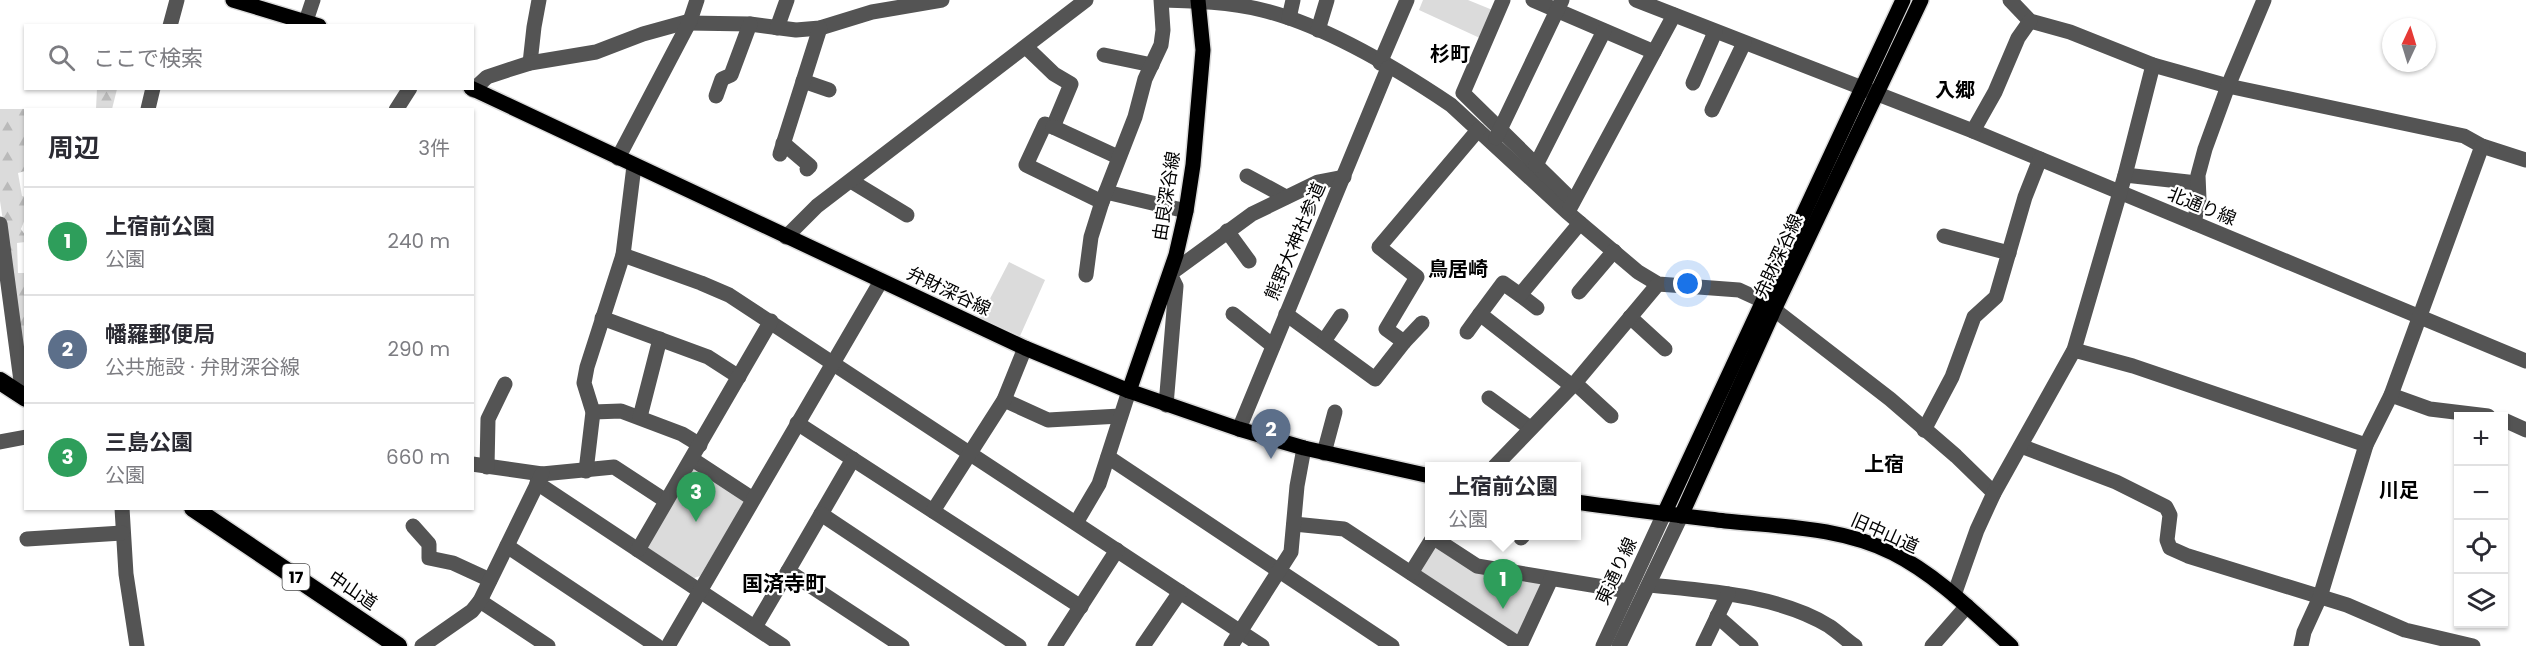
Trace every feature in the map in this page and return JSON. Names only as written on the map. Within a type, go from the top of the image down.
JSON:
[{"type":"highway","points":[[0,381],[21,395]]},
{"type":"highway","name":"中山道","points":[[196,510],[398,646]]},
{"type":"main road","points":[[233,0],[312,23]]},
{"type":"main road","name":"由良深谷線","points":[[1129,391],[1170,274],[1186,212],[1193,165],[1203,50],[1198,0]]},
{"type":"main road","name":"弁財深谷線","points":[[1870,90],[1903,0]]},
{"type":"main road","name":"弁財深谷線","points":[[1664,514],[1768,306],[1870,90],[1921,0]]},
{"type":"main road","name":"弁財深谷線","points":[[474,90],[1025,348],[1129,391],[1239,429],[1304,448],[1425,475]]},
{"type":"main road","name":"弁財深谷線","points":[[1681,516],[1768,306]]},
{"type":"main road","points":[[1581,503],[1681,516]]},
{"type":"main road","name":"旧中山道","points":[[1681,516],[1815,529],[1849,535],[1894,554],[1917,567],[1954,595],[2011,646]]},
{"type":"street","points":[[171,24],[177,0]]},
{"type":"street","points":[[312,23],[313,0]]},
{"type":"street","points":[[530,63],[539,0]]},
{"type":"street","points":[[618,158],[689,22],[697,0]]},
{"type":"street","points":[[777,28],[787,0]]},
{"type":"street","points":[[474,87],[487,77],[530,63],[596,52],[643,34],[689,22],[750,24],[796,30],[820,28],[872,12],[942,0]]},
{"type":"street","points":[[786,237],[818,206],[1027,48],[1086,0]]},
{"type":"street","points":[[1086,275],[1091,237],[1104,197],[1135,117],[1142,90],[1161,45],[1163,30],[1161,0],[1243,3],[1318,30],[1384,65],[1444,101],[1478,130],[1496,136],[1536,165],[1580,223],[1638,272],[1658,284],[1739,290],[1768,306],[1890,399],[1956,456],[1994,493]]},
{"type":"street","points":[[1289,18],[1293,0]]},
{"type":"street","points":[[1318,30],[1328,0]]},
{"type":"street","name":"熊野大神社参道","points":[[1239,429],[1344,177],[1407,0]]},
{"type":"street","points":[[1503,0],[1463,93],[1496,136],[1570,207]]},
{"type":"street","points":[[1533,0],[1559,5],[1604,31],[1654,52]]},
{"type":"street","name":"北通り線","points":[[1636,0],[1973,131],[2526,361]]},
{"type":"street","points":[[2010,0],[2030,21],[2070,32],[2153,65],[2228,86],[2464,136],[2482,146],[2526,160]]},
{"type":"street","points":[[2194,223],[2199,199],[2197,183],[2205,149],[2228,86],[2264,0]]},
{"type":"street","points":[[1496,136],[1559,5]]},
{"type":"street","points":[[1570,207],[1674,15]]},
{"type":"street","points":[[1973,131],[1995,92],[2018,38],[2030,21]]},
{"type":"street","points":[[716,96],[722,79],[731,75],[750,24]]},
{"type":"street","points":[[807,169],[810,166],[781,149],[820,28]]},
{"type":"street","points":[[1536,165],[1604,31]]},
{"type":"street","points":[[1693,83],[1715,32]]},
{"type":"street","points":[[1712,110],[1744,43]]},
{"type":"street","points":[[1027,48],[1054,74],[1071,84],[1053,127]]},
{"type":"street","points":[[1104,55],[1152,65]]},
{"type":"street","points":[[1954,595],[1977,530],[1994,493],[2074,350],[2125,175],[2153,65]]},
{"type":"street","points":[[803,81],[829,90]]},
{"type":"street","points":[[148,108],[153,90]]},
{"type":"street","points":[[397,108],[409,90]]},
{"type":"street","points":[[1118,157],[1045,124],[1026,165],[1104,197],[1186,212]]},
{"type":"street","points":[[1404,342],[1386,329],[1417,277],[1379,247],[1478,130]]},
{"type":"street","points":[[2301,646],[2304,632],[2320,597],[2366,445],[2391,395],[2421,318],[2482,146]]},
{"type":"street","points":[[1924,430],[1952,377],[1974,317],[1996,297],[2025,197],[2040,159]]},
{"type":"street","points":[[586,471],[593,412],[584,383],[623,255],[634,165]]},
{"type":"street","points":[[2125,175],[2197,183]]},
{"type":"street","points":[[1247,176],[1286,197]]},
{"type":"street","points":[[1166,405],[1176,286],[1170,274],[1227,231],[1286,197],[1318,182],[1344,177]]},
{"type":"street","points":[[851,181],[907,215]]},
{"type":"street","points":[[1520,296],[1580,223]]},
{"type":"street","points":[[0,228],[21,395]]},
{"type":"street","points":[[1227,231],[1249,261]]},
{"type":"street","points":[[1944,236],[2009,253]]},
{"type":"street","points":[[1579,292],[1614,252]]},
{"type":"street","points":[[623,255],[711,287],[771,321],[1262,646]]},
{"type":"street","points":[[668,646],[881,281]]},
{"type":"street","points":[[1467,332],[1503,283],[1537,308]]},
{"type":"street","points":[[1499,462],[1573,384],[1658,284]]},
{"type":"street","points":[[1233,314],[1273,346]]},
{"type":"street","points":[[1286,314],[1375,379],[1422,323]]},
{"type":"street","points":[[1480,314],[1573,384],[1611,416]]},
{"type":"street","points":[[1324,341],[1341,316]]},
{"type":"street","points":[[1630,317],[1665,349]]},
{"type":"street","points":[[602,318],[708,357],[739,377]]},
{"type":"street","points":[[638,550],[771,321]]},
{"type":"street","points":[[640,417],[660,339]]},
{"type":"street","points":[[933,511],[1004,400],[1025,348]]},
{"type":"street","points":[[2074,350],[2133,366],[2366,445]]},
{"type":"street","points":[[505,384],[488,418],[480,466],[540,478],[614,467],[666,501]]},
{"type":"street","points":[[1076,523],[1099,484],[1129,391]]},
{"type":"street","points":[[2391,395],[2430,409],[2454,412]]},
{"type":"street","points":[[1489,399],[1530,428]]},
{"type":"street","points":[[1004,400],[1048,420],[1120,416]]},
{"type":"street","points":[[593,412],[621,411],[682,434],[700,445]]},
{"type":"street","points":[[1324,453],[1335,412]]},
{"type":"street","points":[[2508,422],[2526,430]]},
{"type":"street","points":[[797,423],[1081,607]]},
{"type":"street","points":[[0,442],[24,437]]},
{"type":"street","points":[[2021,446],[2116,482],[2166,507],[2170,515],[2167,540],[2170,548],[2198,559],[2347,605],[2405,630],[2473,646]]},
{"type":"street","points":[[1231,646],[1292,552],[1296,486],[1304,448]]},
{"type":"street","points":[[1108,457],[1392,646]]},
{"type":"street","points":[[692,459],[753,499]]},
{"type":"street","points":[[755,627],[853,459]]},
{"type":"street","points":[[422,646],[472,611],[480,600],[540,478]]},
{"type":"street","points":[[540,478],[638,550],[783,646]]},
{"type":"street","points":[[122,510],[122,533],[137,646]]},
{"type":"street","points":[[821,514],[1019,646]]},
{"type":"street","name":"東通り線","points":[[1603,646],[1664,514]]},
{"type":"street","name":"東通り線","points":[[1619,646],[1681,516]]},
{"type":"street","points":[[1294,524],[1344,529],[1520,645],[1551,579]]},
{"type":"street","points":[[413,526],[429,544],[429,558],[453,563],[490,580]]},
{"type":"street","points":[[27,539],[122,533]]},
{"type":"street","points":[[1411,573],[1432,540]]},
{"type":"street","points":[[1438,540],[1477,566],[1628,591]]},
{"type":"street","points":[[507,546],[657,646]]},
{"type":"street","points":[[1055,646],[1117,550]]},
{"type":"street","points":[[788,571],[902,646]]},
{"type":"street","points":[[1649,585],[1774,602],[1828,625],[1855,646]]},
{"type":"street","points":[[1143,646],[1180,592]]},
{"type":"street","points":[[1703,646],[1728,594]]},
{"type":"street","points":[[480,600],[548,646]]},
{"type":"street","points":[[1932,646],[1967,606]]},
{"type":"street","points":[[1717,616],[1750,646]]},
{"type":"green space","points":[[1423,0],[1468,0],[1495,11],[1482,39],[1419,10]]},
{"type":"green space","points":[[97,90],[117,90],[112,108],[96,108]]},
{"type":"green space","points":[[0,109],[24,109],[24,171],[18,173],[22,196],[24,196],[24,222],[21,229],[24,234],[24,242],[17,243],[18,273],[24,273],[24,362],[0,201]]},
{"type":"green space","points":[[1009,262],[1045,280],[1020,336],[980,318]]},
{"type":"green space","points":[[692,467],[742,496],[744,503],[700,576],[694,578],[648,548],[648,542]]},
{"type":"green space","points":[[1434,546],[1544,583],[1520,635],[1516,636],[1420,573],[1419,569]]},
{"type":"place","name":"幡羅郵便局","points":[[1271,459]]},
{"type":"place","name":"三島公園","points":[[696,522]]},
{"type":"place","name":"上宿前公園","points":[[1503,609]]},
{"type":"district","name":"杉町","points":[[1450,54]]},
{"type":"district","name":"入郷","points":[[1955,90]]},
{"type":"district","name":"鳥居崎","points":[[1458,269]]},
{"type":"district","name":"上宿","points":[[1884,464]]},
{"type":"district","name":"川足","points":[[2399,490]]},
{"type":"district","name":"国済寺町","points":[[784,583]]}]
